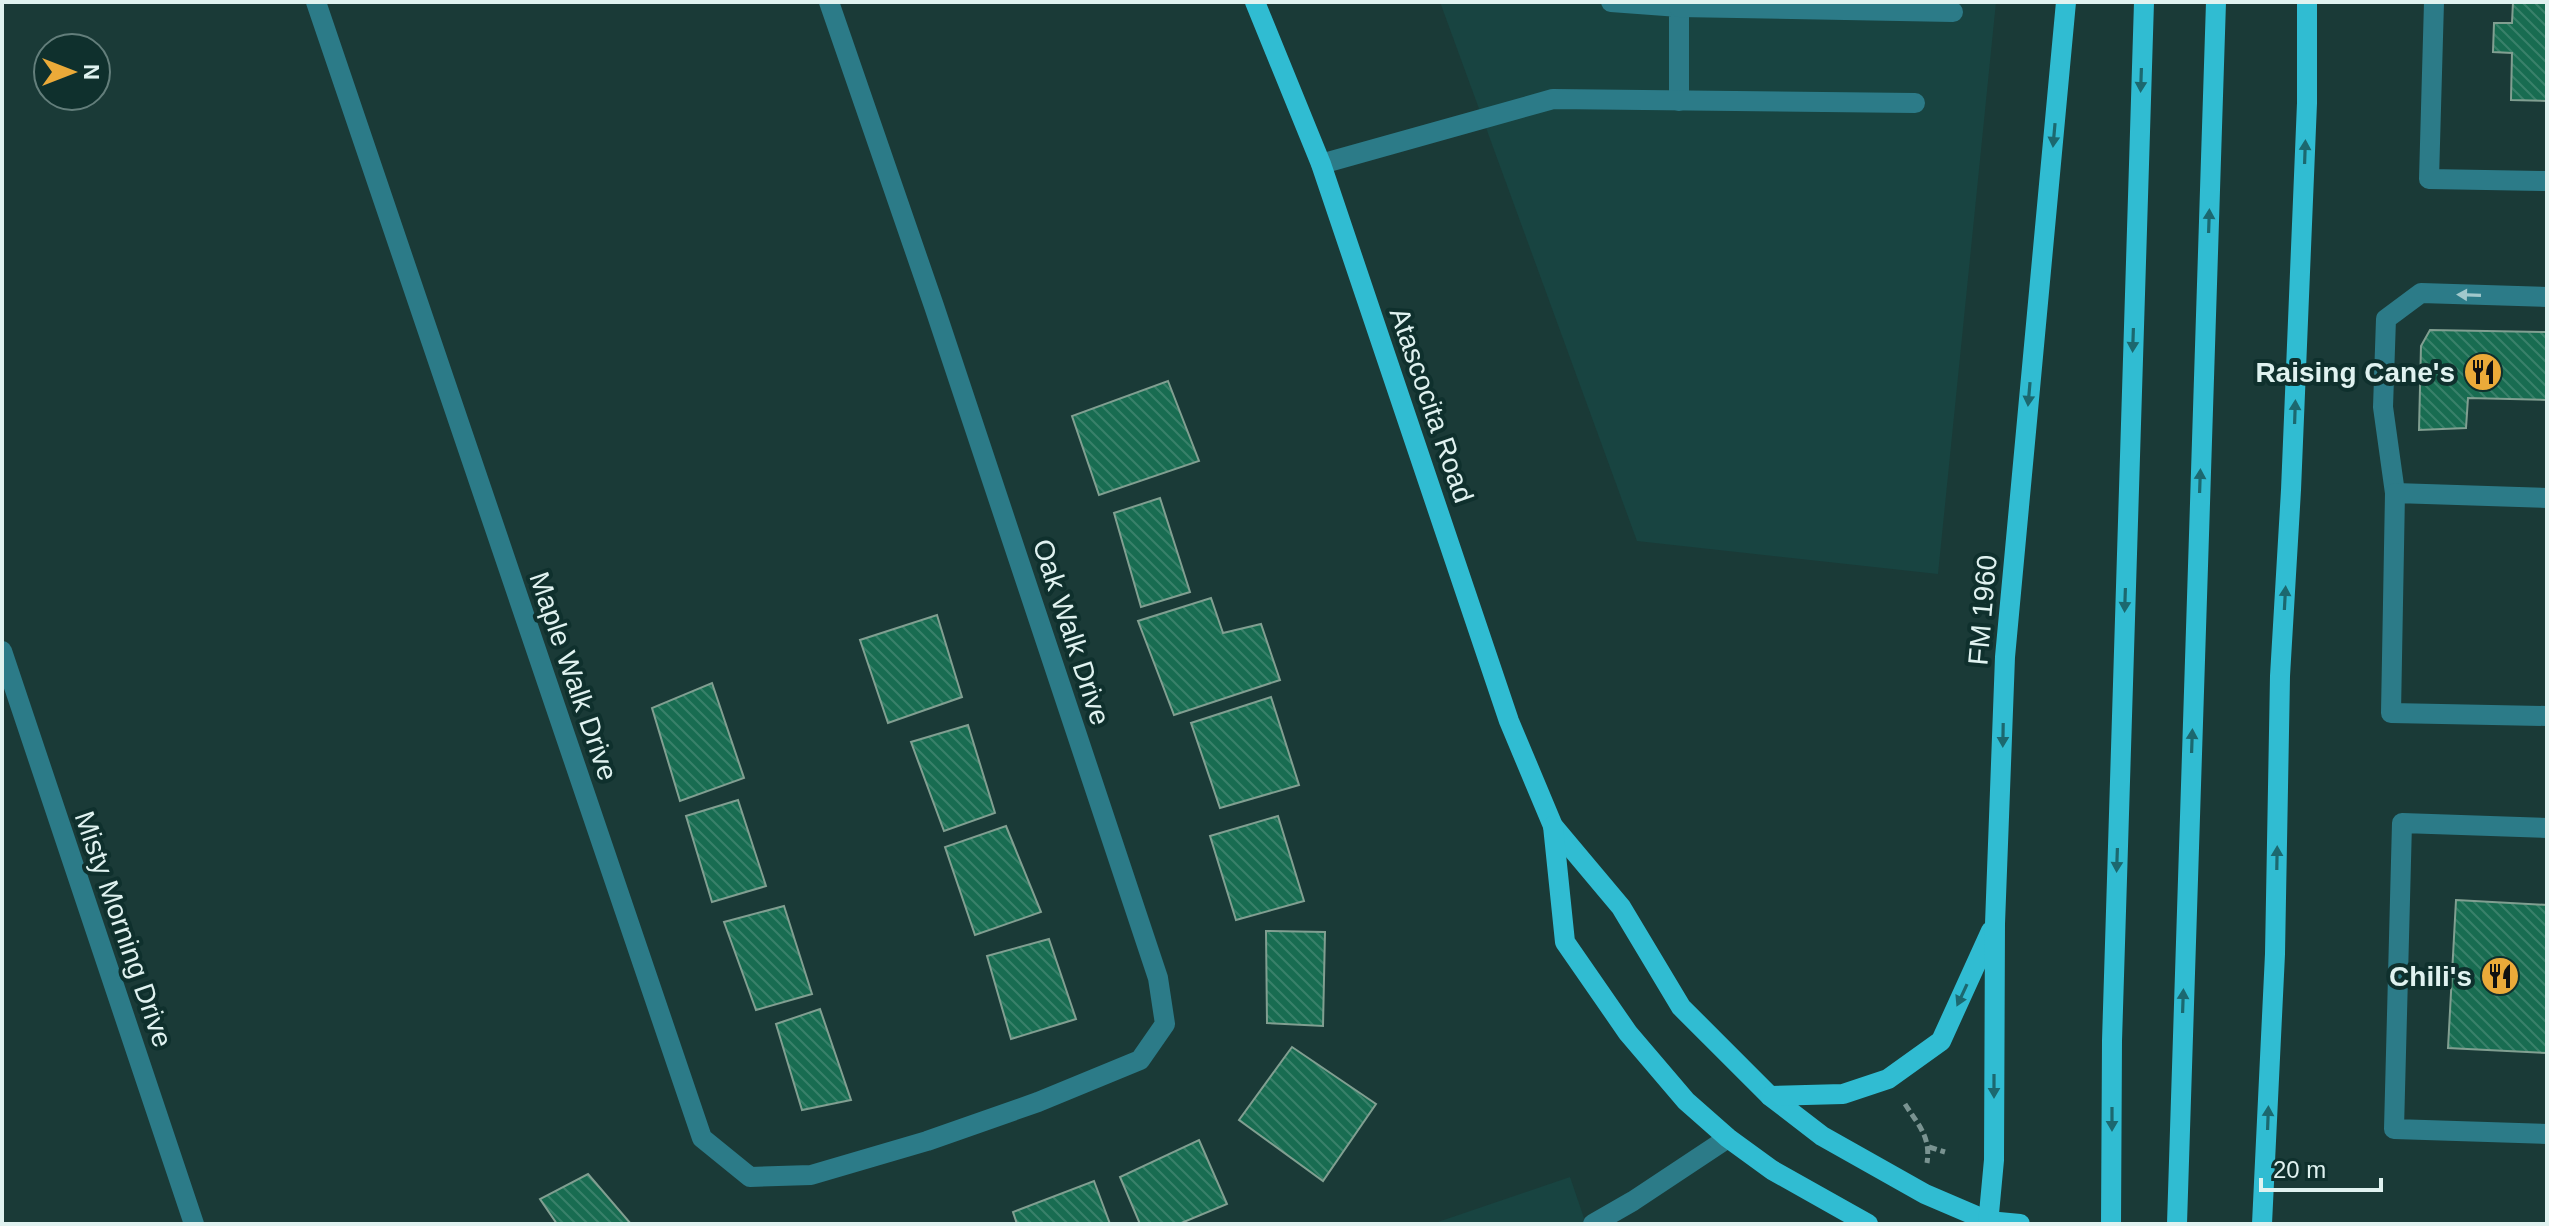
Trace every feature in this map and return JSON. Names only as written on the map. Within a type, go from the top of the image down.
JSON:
[{"type":"main road","name":"Atascocita Road","points":[[1255,2],[1321,164],[1509,721],[1553,826],[1565,942],[1628,1033],[1686,1101],[1728,1138],[1772,1170],[1868,1224]]},
{"type":"main road","name":"FM 1960","points":[[1988,1223],[1994,1160],[1995,924],[2005,657],[2066,2]]},
{"type":"main road","points":[[2111,1224],[2112,1041],[2144,2]]},
{"type":"main road","points":[[2177,1224],[2216,2]]},
{"type":"main road","points":[[2262,1224],[2275,954],[2280,676],[2307,103],[2307,2]]},
{"type":"main road","name":"Atascocita Road","points":[[1553,826],[1621,907],[1681,1007],[1770,1096],[1822,1136],[1925,1194],[1988,1223],[2020,1224]]},
{"type":"main road","points":[[1770,1096],[1843,1094],[1888,1079],[1941,1041],[1995,924]]},
{"type":"street","name":"Maple Walk Drive","points":[[316,2],[702,1138],[750,1177],[811,1175],[927,1141]]},
{"type":"street","name":"Oak Walk Drive","points":[[829,2],[1158,978],[1165,1024],[1140,1060],[1038,1102],[927,1141]]},
{"type":"street","points":[[1611,2],[1953,12]]},
{"type":"street","points":[[2434,2],[2429,179],[2547,181]]},
{"type":"street","points":[[1679,4],[1679,101]]},
{"type":"street","points":[[1321,164],[1553,99],[1915,103]]},
{"type":"street","points":[[2547,297],[2421,293],[2386,319],[2383,407],[2395,493],[2391,713],[2547,716]]},
{"type":"street","points":[[2395,493],[2547,498]]},
{"type":"street","name":"Misty Morning Drive","points":[[2,651],[194,1224]]},
{"type":"street","points":[[2547,828],[2402,823],[2394,1129],[2547,1134]]},
{"type":"street","points":[[1593,1224],[1728,1138]]},
{"type":"path","points":[[1900,1097],[1926,1137],[1929,1147],[1927,1163]]},
{"type":"path","points":[[1929,1147],[1945,1152]]},
{"type":"shaded area","points":[[1440,2],[1996,2],[1938,574],[1637,541]]},
{"type":"shaded area","points":[[1570,1177],[1586,1224],[1432,1224]]},
{"type":"building","points":[[2513,2],[2547,2],[2547,101],[2511,100],[2512,53],[2493,52],[2494,23],[2512,23]]},
{"type":"building","name":"Raising Cane's","points":[[2430,330],[2547,332],[2547,400],[2468,398],[2466,428],[2419,430],[2421,346]]},
{"type":"building","points":[[1168,381],[1199,461],[1099,495],[1072,416]]},
{"type":"building","points":[[1160,498],[1190,592],[1141,607],[1114,513]]},
{"type":"building","points":[[1211,598],[1223,633],[1261,624],[1280,680],[1174,715],[1138,621]]},
{"type":"building","points":[[937,615],[962,697],[888,723],[860,640]]},
{"type":"building","points":[[712,683],[744,778],[680,801],[652,708]]},
{"type":"building","points":[[1271,697],[1299,785],[1220,808],[1191,723]]},
{"type":"building","points":[[968,725],[995,813],[944,831],[911,742]]},
{"type":"building","points":[[738,800],[766,886],[712,902],[686,816]]},
{"type":"building","points":[[1278,816],[1304,901],[1236,920],[1210,836]]},
{"type":"building","points":[[1006,826],[1041,912],[975,935],[945,847]]},
{"type":"building","name":"Chili's","points":[[2456,900],[2547,905],[2547,1053],[2448,1048]]},
{"type":"building","points":[[784,906],[812,994],[756,1010],[724,922]]},
{"type":"building","points":[[1266,931],[1325,932],[1323,1026],[1267,1023]]},
{"type":"building","points":[[1049,939],[1076,1019],[1011,1039],[987,956]]},
{"type":"building","points":[[820,1009],[851,1100],[802,1110],[776,1024]]},
{"type":"building","points":[[1292,1047],[1376,1104],[1323,1181],[1239,1120]]},
{"type":"building","points":[[1199,1140],[1227,1204],[1179,1224],[1140,1224],[1120,1177]]},
{"type":"building","points":[[588,1174],[631,1224],[557,1224],[540,1199]]},
{"type":"building","points":[[1094,1181],[1110,1224],[1017,1224],[1013,1212]]},
{"type":"place","name":"Raising Cane's","points":[[2483,372]]},
{"type":"place","name":"Chili's","points":[[2500,976]]}]
